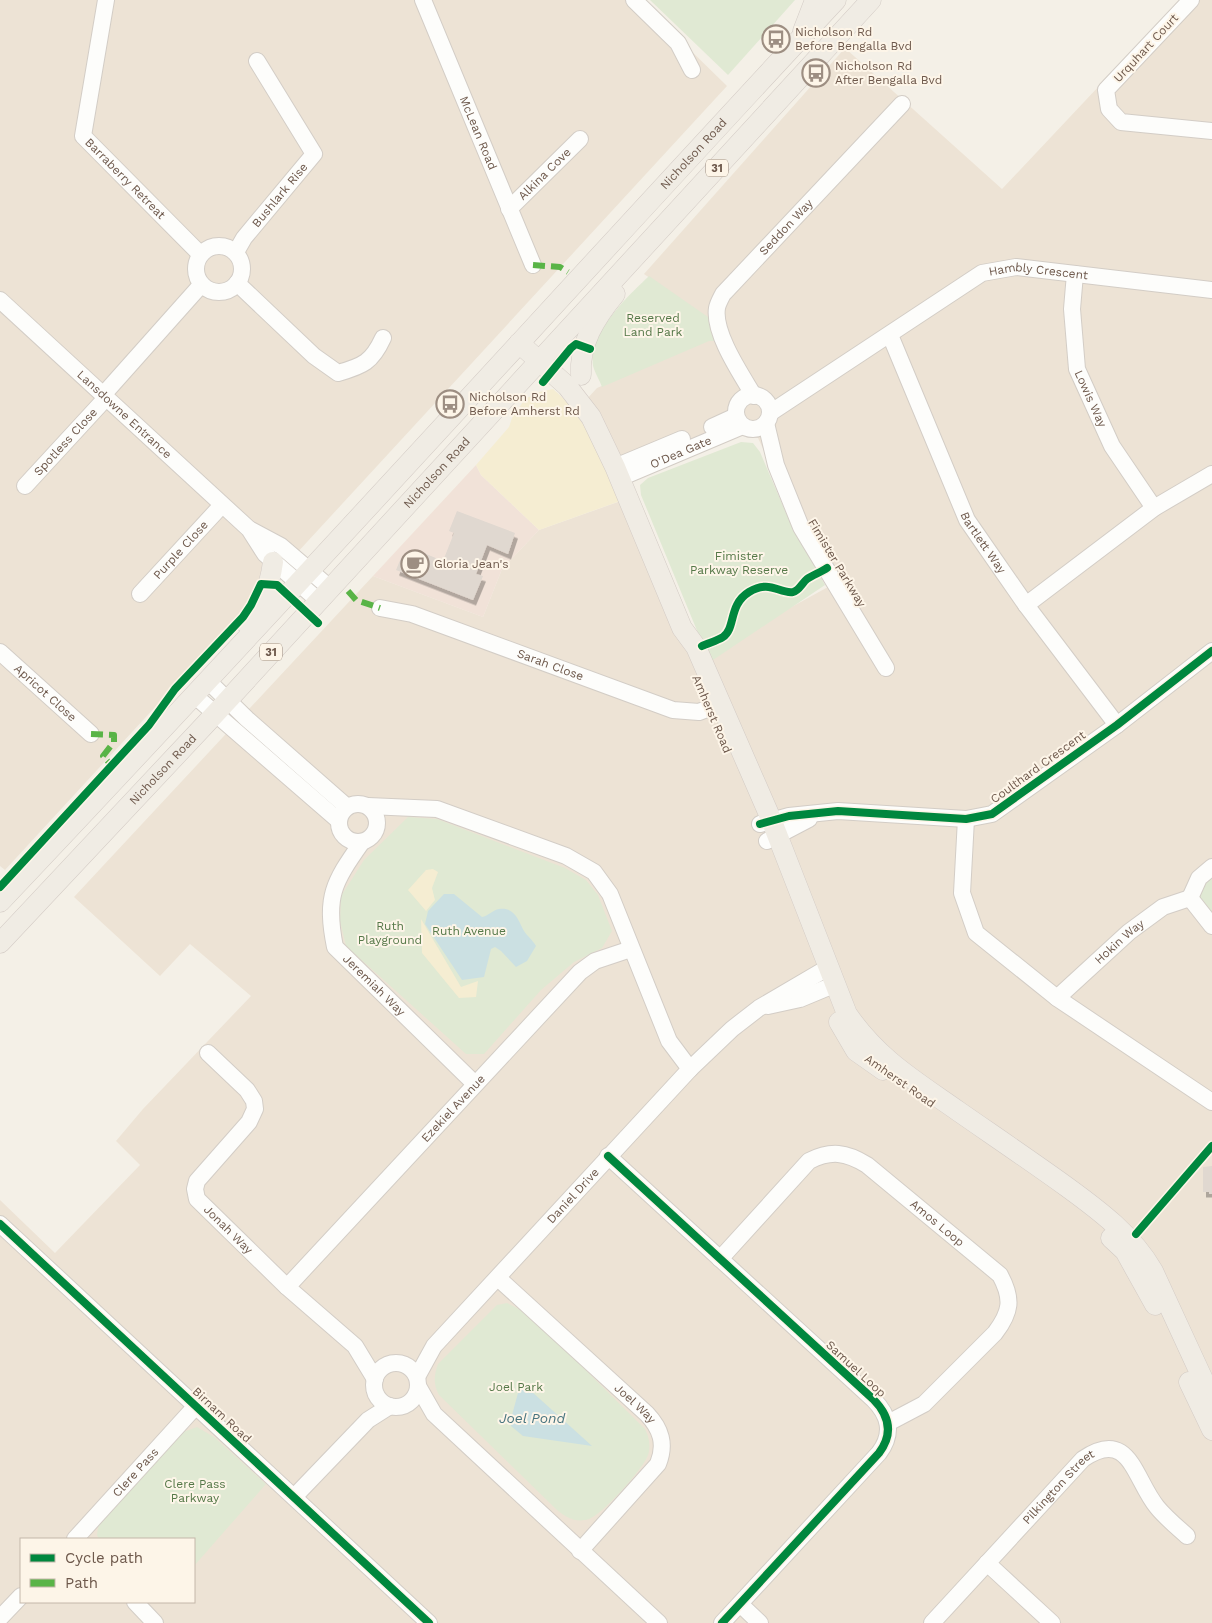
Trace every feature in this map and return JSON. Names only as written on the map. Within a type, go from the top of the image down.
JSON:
[{"type":"main road","points":[[800,40],[815,0]]},
{"type":"main road","name":"Nicholson Road","points":[[0,902],[202,689],[836,0]]},
{"type":"main road","name":"Nicholson Road","points":[[0,943],[221,707],[538,360],[872,0]]},
{"type":"main road","points":[[581,376],[580,359],[590,329],[603,309],[661,242],[674,215]]},
{"type":"main road","name":"Amherst Road","points":[[526,335],[552,345],[573,364],[590,396],[591,417]]},
{"type":"main road","name":"Amherst Road","points":[[526,335],[538,360],[567,386],[591,417],[617,473],[682,628],[685,650],[715,707],[769,830],[813,951],[847,1014],[860,1032],[886,1060],[1097,1208],[1142,1251],[1212,1399]]},
{"type":"main road","points":[[202,689],[214,655],[258,611],[267,589],[273,562]]},
{"type":"main road","points":[[0,956],[44,908],[52,888]]},
{"type":"main road","name":"Amherst Road","points":[[827,978],[838,1021],[856,1051],[1058,1190],[1124,1251],[1150,1294],[1212,1430]]},
{"type":"street","name":"Barraberry Retreat","points":[[106,0],[83,136],[200,254]]},
{"type":"street","name":"McLean Road","points":[[423,0],[533,265]]},
{"type":"street","points":[[634,0],[678,43],[692,70]]},
{"type":"street","name":"Urquhart Court","points":[[1191,0],[1106,90],[1109,109],[1122,122],[1212,131]]},
{"type":"street","name":"Bushlark Rise","points":[[236,252],[244,238],[314,154],[257,61]]},
{"type":"street","name":"Seddon Way","points":[[754,413],[717,322],[717,307],[724,294],[902,104]]},
{"type":"street","name":"Alkina Cove","points":[[509,209],[580,139]]},
{"type":"street","points":[[222,245],[236,252],[243,266],[237,283],[231,289],[215,292],[201,284],[195,270],[200,254],[214,246],[222,245]]},
{"type":"street","name":"Hambly Crescent","points":[[754,413],[808,387],[982,274],[1016,267],[1212,290]]},
{"type":"street","name":"Lowis Way","points":[[1075,274],[1072,309],[1077,369],[1112,446],[1154,508]]},
{"type":"street","points":[[237,283],[314,356],[338,373],[358,368],[375,356],[383,338]]},
{"type":"street","points":[[104,396],[201,284]]},
{"type":"street","name":"Lansdowne Entrance","points":[[0,300],[249,529],[281,546],[305,577],[324,594]]},
{"type":"street","name":"Bartlett Way","points":[[890,335],[967,520],[1026,605],[1117,724]]},
{"type":"street","name":"Spotless Close","points":[[24,486],[104,396]]},
{"type":"street","name":"Fimister Parkway","points":[[754,413],[801,527],[886,668]]},
{"type":"street","name":"O'Dea Gate","points":[[617,473],[754,413]]},
{"type":"street","points":[[1026,605],[1154,508],[1212,474]]},
{"type":"street","name":"Purple Close","points":[[140,594],[222,505]]},
{"type":"street","name":"Lansdowne Entrance","points":[[249,529],[265,554],[273,562],[305,577]]},
{"type":"street","name":"Sarah Close","points":[[380,608],[412,614],[673,710],[690,712],[715,707]]},
{"type":"street","name":"Coulthard Crescent","points":[[769,830],[838,810],[966,819],[992,814],[1117,724],[1212,651]]},
{"type":"street","name":"Apricot Close","points":[[0,652],[90,734]]},
{"type":"street","points":[[202,689],[338,820],[354,840],[374,835],[378,823],[376,814],[368,806]]},
{"type":"street","points":[[221,707],[346,806]]},
{"type":"street","points":[[338,820],[341,811],[346,806],[360,804],[368,806],[437,808],[566,856],[594,872],[610,894],[630,949],[669,1041],[690,1069]]},
{"type":"street","points":[[378,823],[406,806]]},
{"type":"street","points":[[966,819],[962,893],[976,933],[1057,998],[1212,1102]]},
{"type":"street","name":"Jeremiah Way","points":[[354,840],[346,864],[331,895],[331,925],[335,948],[474,1083]]},
{"type":"street","points":[[1212,867],[1199,878],[1190,898],[1212,926]]},
{"type":"street","name":"Hokin Way","points":[[1057,998],[1129,932],[1163,907],[1190,898]]},
{"type":"street","name":"Ezekiel Avenue","points":[[287,1287],[474,1083],[580,972],[595,961],[630,949]]},
{"type":"street","name":"Daniel Drive","points":[[294,1497],[368,1420],[387,1396],[416,1393],[417,1382],[434,1346],[690,1069],[732,1029],[759,1008],[800,1000],[827,978]]},
{"type":"street","name":"Jonah Way","points":[[208,1053],[247,1090],[254,1101],[255,1109],[249,1122],[197,1181],[195,1189],[196,1199],[287,1287],[355,1346],[387,1396]]},
{"type":"street","name":"Amos Loop","points":[[720,1259],[809,1161],[820,1155],[840,1153],[852,1156],[866,1165],[1000,1275],[1006,1286],[1008,1308],[1005,1320],[995,1333],[924,1404],[888,1423]]},
{"type":"street","name":"Samuel Loop","points":[[608,1156],[873,1399],[881,1408],[888,1423]]},
{"type":"street","name":"Birnam Road","points":[[0,1224],[429,1623]]},
{"type":"street","name":"Joel Way","points":[[498,1278],[646,1414],[660,1432],[662,1449],[658,1464],[580,1551]]},
{"type":"street","name":"Jonah Way","points":[[355,1346],[395,1363]]},
{"type":"street","name":"Daniel Drive","points":[[387,1396],[379,1372],[434,1346]]},
{"type":"street","points":[[395,1363],[413,1370],[417,1382],[434,1414],[659,1623]]},
{"type":"street","points":[[387,1396],[434,1414]]},
{"type":"street","name":"Clere Pass","points":[[76,1538],[195,1406]]},
{"type":"street","points":[[722,1623],[880,1453],[888,1438],[888,1423]]},
{"type":"street","name":"Pilkington Street","points":[[932,1623],[1083,1459],[1094,1451],[1111,1448],[1125,1454],[1134,1466],[1157,1508],[1187,1536]]},
{"type":"street","points":[[987,1562],[1052,1623]]},
{"type":"street","points":[[0,1618],[20,1597]]},
{"type":"street","points":[[136,1603],[156,1623]]},
{"type":"street","points":[[740,1604],[760,1623]]},
{"type":"shaded area","points":[[0,0],[639,0],[727,86],[5,870],[0,866]]},
{"type":"shaded area","points":[[1180,0],[1212,0],[1212,1623],[0,1623],[0,1200],[55,1253],[140,1165],[116,1141],[143,1109],[251,996],[190,944],[160,976],[74,897],[373,576],[483,617],[502,569],[539,530],[632,497],[702,656],[828,587],[758,438],[733,433],[612,482],[575,412],[597,388],[707,340],[725,342],[717,325],[644,274],[845,48],[1002,189]]},
{"type":"shaded area","points":[[476,465],[481,475],[539,530],[502,569],[483,617],[373,576]]},
{"type":"green space","points":[[650,0],[795,0],[728,75]]},
{"type":"green space","name":"Reserved Land Park","points":[[649,276],[718,324],[725,341],[709,341],[602,387],[594,369],[593,356],[596,343],[610,318],[630,294]]},
{"type":"green space","name":"Fimister Parkway Reserve","points":[[741,442],[753,443],[760,452],[789,520],[825,585],[710,662],[641,495],[640,485],[648,478]]},
{"type":"green space","name":"Ruth Avenue","points":[[408,817],[437,819],[565,868],[586,880],[598,895],[612,931],[602,948],[574,962],[541,990],[484,1054],[466,1054],[346,946],[340,921],[341,896],[364,860]]},
{"type":"green space","points":[[1212,869],[1212,923],[1193,898]]},
{"type":"green space","name":"Joel Park","points":[[507,1303],[529,1314],[645,1429],[649,1448],[645,1461],[631,1480],[612,1500],[595,1516],[589,1519],[572,1519],[557,1510],[437,1391],[435,1380],[438,1364],[497,1305]]},
{"type":"green space","name":"Clere Pass Parkway","points":[[197,1427],[214,1437],[266,1484],[195,1565],[195,1538],[98,1538],[97,1535],[99,1522],[183,1432]]},
{"type":"sand","points":[[553,389],[564,399],[584,426],[608,471],[620,501],[539,530],[481,475],[476,465],[509,427],[512,418],[525,399],[539,392]]},
{"type":"sand","points":[[433,869],[438,872],[432,888],[435,900],[426,911],[408,890],[426,870]]},
{"type":"sand","points":[[421,919],[461,987],[478,981],[476,997],[459,998],[422,953]]},
{"type":"water","points":[[444,894],[454,894],[482,917],[499,909],[512,912],[536,946],[527,961],[516,967],[495,947],[491,949],[484,977],[462,980],[425,924],[428,911]]},
{"type":"water","name":"Joel Pond","points":[[521,1382],[592,1446],[523,1436],[511,1426]]},
{"type":"building","points":[[457,511],[515,533],[508,554],[487,545],[476,574],[483,576],[473,600],[396,570],[401,558],[409,561],[414,549],[443,561],[454,533],[449,531]]},
{"type":"building","points":[[1212,1166],[1212,1194],[1209,1194],[1209,1192],[1203,1192],[1203,1167]]},
{"type":"marked path","points":[[533,265],[560,267],[568,272]]},
{"type":"marked path","points":[[348,591],[356,600],[380,608]]},
{"type":"marked path","points":[[91,734],[114,735],[114,742],[103,756],[112,766]]},
{"type":"cycle path","points":[[543,382],[576,344],[590,349]]},
{"type":"cycle path","points":[[702,646],[723,637],[727,633],[738,603],[749,592],[763,587],[793,592],[799,589],[807,579],[827,568]]},
{"type":"cycle path","points":[[0,887],[149,725],[175,689],[243,617],[261,584],[277,585],[318,623]]},
{"type":"cycle path","points":[[760,824],[789,816],[838,811],[966,819],[992,814],[1117,725],[1212,651]]},
{"type":"cycle path","points":[[1136,1234],[1212,1146]]},
{"type":"cycle path","points":[[608,1156],[873,1399],[883,1411],[888,1424],[887,1438],[879,1453],[722,1623]]},
{"type":"cycle path","points":[[0,1224],[429,1623]]},
{"type":"place","name":"Nicholson Rd Before Bengalla Bvd","points":[[776,39]]},
{"type":"place","name":"Nicholson Rd After Bengalla Bvd","points":[[816,73]]},
{"type":"place","name":"Nicholson Rd Before Amherst Rd","points":[[450,404]]},
{"type":"place","name":"Gloria Jean's","points":[[415,564]]},
{"type":"park label","name":"Ruth Playground","points":[[390,933]]}]
